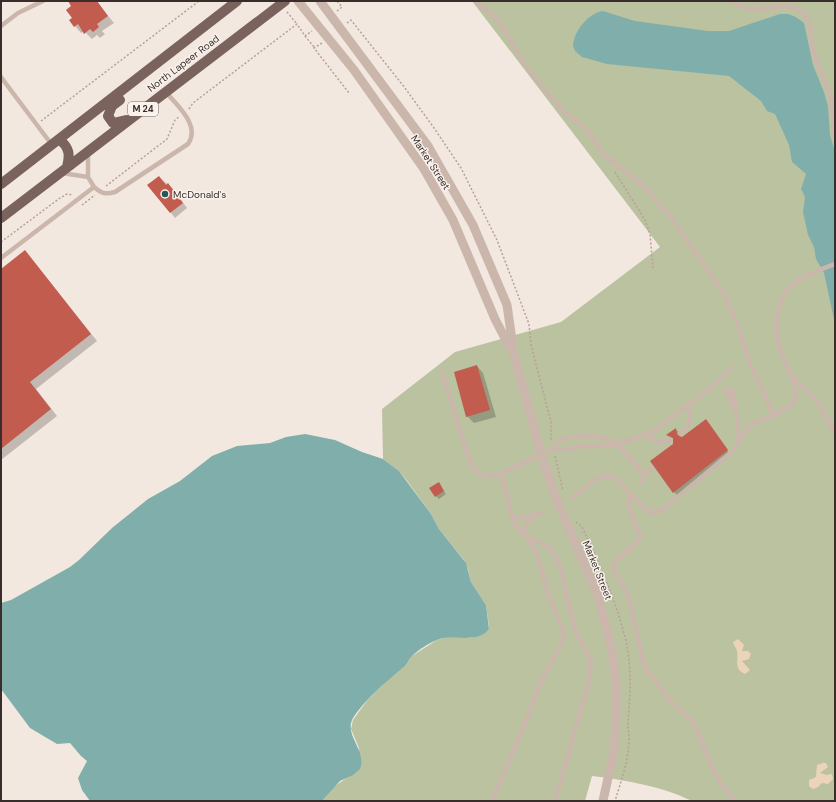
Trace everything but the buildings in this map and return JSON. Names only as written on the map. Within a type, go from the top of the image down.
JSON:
[{"type":"main road","name":"North Lapeer Road","points":[[1,184],[237,1]]},
{"type":"main road","name":"North Lapeer Road","points":[[1,218],[284,1]]},
{"type":"main road","points":[[130,119],[113,123],[109,119],[108,113],[112,106],[187,48],[197,33]]},
{"type":"main road","points":[[55,142],[69,150],[70,157],[63,170]]},
{"type":"street","name":"Market Street","points":[[298,1],[354,70],[424,169],[454,220],[495,319],[514,354]]},
{"type":"street","name":"Market Street","points":[[320,1],[428,146],[473,225],[507,305],[514,354],[541,454],[556,496],[598,596],[612,650],[616,684],[615,737],[614,750],[603,801]]},
{"type":"lane","points":[[1,26],[18,13],[43,1]]},
{"type":"lane","points":[[474,1],[498,20],[532,75],[565,113],[587,129],[603,154],[642,185],[672,219],[724,294],[733,313],[750,364],[767,399],[771,411],[782,410]]},
{"type":"lane","points":[[733,1],[736,4],[748,8],[785,6],[801,11],[805,15],[810,22],[813,50],[817,64],[830,96],[835,139]]},
{"type":"lane","points":[[1,77],[36,124],[55,142]]},
{"type":"lane","points":[[88,151],[88,177],[94,187],[100,192],[107,194],[115,192],[188,144],[192,136],[192,126],[166,92]]},
{"type":"lane","points":[[63,170],[88,177]]},
{"type":"lane","points":[[1,258],[94,187]]},
{"type":"lane","points":[[571,498],[592,482],[604,476],[614,477],[630,496],[647,511],[654,513],[662,510],[734,450],[746,429],[753,423],[778,414],[794,403],[796,398],[792,376],[779,346],[776,330],[778,308],[788,288],[803,277],[835,264]]},
{"type":"lane","points":[[552,449],[564,450],[582,446],[609,446],[653,432],[714,385],[732,367]]},
{"type":"lane","points":[[442,372],[469,459],[474,469],[481,475],[491,476],[501,474],[552,449],[558,442],[584,436],[611,440],[644,475]]},
{"type":"lane","points":[[792,376],[820,404],[835,433]]},
{"type":"lane","points":[[680,433],[685,429],[690,420],[690,412],[685,407]]},
{"type":"lane","points":[[736,408],[738,441]]},
{"type":"lane","points":[[644,435],[660,443],[670,440]]},
{"type":"lane","points":[[642,483],[644,475],[652,468]]},
{"type":"lane","points":[[501,474],[516,526],[526,536],[551,548],[560,566],[575,629],[591,660],[589,680],[555,801]]},
{"type":"lane","points":[[630,496],[628,505],[641,538],[614,563],[614,570],[628,595],[644,665],[668,699],[694,722],[717,778],[735,801]]},
{"type":"lane","points":[[513,519],[535,515],[542,512]]},
{"type":"lane","points":[[492,801],[529,714],[540,682],[561,645],[564,634],[548,593],[541,563],[526,536],[524,528],[535,515]]},
{"type":"path","points":[[36,124],[199,1]]},
{"type":"path","points":[[331,16],[342,7],[337,1]]},
{"type":"path","points":[[287,12],[349,93]]},
{"type":"path","points":[[107,185],[167,139],[175,120],[191,108],[193,103],[296,24]]},
{"type":"path","points":[[305,36],[318,26]]},
{"type":"path","points":[[314,48],[328,38]]},
{"type":"path","points":[[610,161],[616,174],[645,220],[650,234],[653,268]]},
{"type":"path","points":[[1,242],[67,194],[72,194],[82,205],[91,199]]},
{"type":"green space","points":[[472,1],[835,1],[835,801],[692,801],[668,791],[643,784],[592,776],[585,801],[322,801],[335,786],[348,777],[359,748],[351,729],[353,720],[366,702],[394,673],[406,665],[412,656],[437,640],[448,637],[471,638],[489,629],[486,605],[471,582],[464,560],[439,529],[431,514],[408,482],[399,471],[383,459],[382,409],[455,352],[561,322],[660,247]]},
{"type":"sand","points":[[738,639],[744,645],[742,651],[748,651],[751,654],[749,659],[742,661],[750,670],[745,674],[739,670],[737,664],[737,651],[733,642]]},
{"type":"sand","points":[[826,763],[828,767],[820,773],[826,775],[832,774],[833,779],[828,784],[822,783],[813,789],[809,786],[809,780],[816,777],[817,765]]},
{"type":"water","points":[[603,11],[635,21],[708,31],[729,31],[780,14],[788,14],[796,17],[804,23],[813,65],[828,106],[830,135],[835,152],[835,324],[824,273],[816,259],[814,247],[808,235],[803,212],[805,197],[801,189],[806,174],[792,162],[789,145],[775,114],[767,111],[761,101],[729,76],[607,64],[582,57],[575,51],[573,46],[576,34],[587,19],[597,12]]},
{"type":"water","points":[[305,434],[335,440],[362,452],[383,459],[399,471],[431,514],[439,529],[466,563],[471,582],[486,605],[489,629],[484,634],[471,638],[443,638],[420,649],[411,657],[405,666],[369,698],[356,713],[352,720],[351,726],[353,738],[361,756],[360,769],[353,775],[340,781],[322,801],[90,801],[82,790],[78,778],[87,761],[70,743],[57,744],[30,728],[1,689],[1,603],[11,600],[70,567],[112,528],[148,499],[180,481],[212,456],[237,446],[270,443],[286,437]]},
{"type":"place","name":"McDonald's","points":[[165,194]]}]
